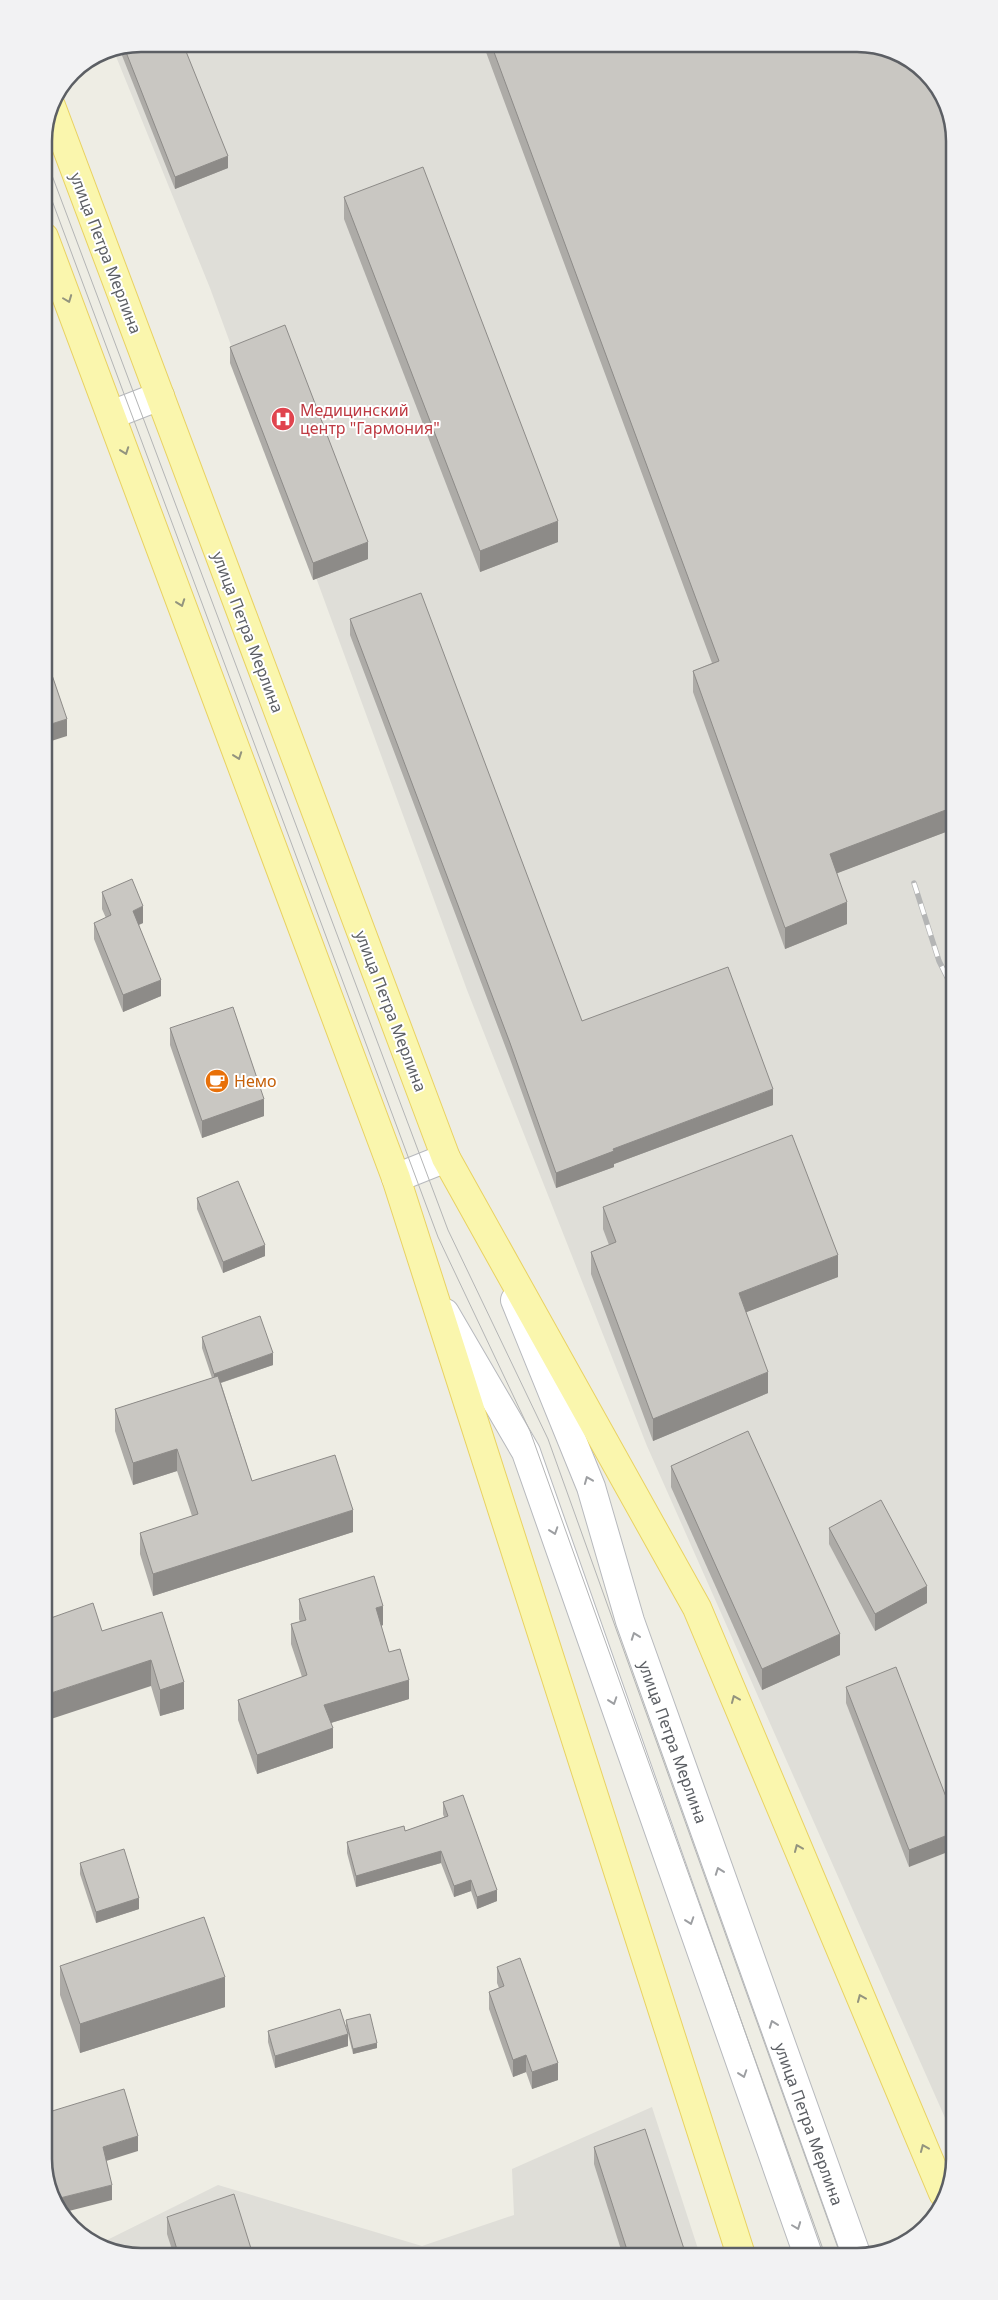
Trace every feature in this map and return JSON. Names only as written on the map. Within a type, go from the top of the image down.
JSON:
[{"type":"main road","name":"улица Петра Мерлина","points":[[56,119],[446,1158],[697,1608],[940,2189]]},
{"type":"main road","points":[[53,261],[396,1178],[739,2248]]},
{"type":"street","points":[[111,415],[160,396]]},
{"type":"street","points":[[396,1178],[446,1158]]},
{"type":"street","name":"улица Петра Мерлина","points":[[488,1235],[591,1487],[630,1621],[830,2186],[854,2248]]},
{"type":"street","points":[[431,1288],[526,1452],[787,2200],[805,2248]]},
{"type":"shaded area","points":[[142,52],[862,53],[877,55],[935,100],[941,113],[946,142],[946,2120],[647,1446],[467,990],[210,288],[116,57]]},
{"type":"shaded area","points":[[652,2107],[698,2248],[130,2247],[106,2240],[218,2185],[422,2246],[514,2215],[512,2169]]},
{"type":"building","points":[[186,52],[228,156],[175,177],[127,54]]},
{"type":"building","points":[[494,52],[874,54],[901,64],[911,71],[927,87],[941,113],[946,142],[946,810],[830,854],[847,902],[785,928],[693,671],[719,661]]},
{"type":"building","points":[[423,167],[558,521],[480,551],[344,197]]},
{"type":"building","name":"Медицинский центр \"Гармония\"","points":[[285,325],[368,542],[313,563],[230,347]]},
{"type":"building","points":[[421,593],[582,1021],[728,967],[773,1089],[613,1149],[614,1151],[556,1173],[510,1043],[350,619]]},
{"type":"building","points":[[53,677],[67,719],[53,724]]},
{"type":"building","points":[[132,879],[143,906],[133,911],[161,980],[123,995],[94,923],[111,915],[102,892]]},
{"type":"building","name":"Немо","points":[[233,1007],[264,1099],[202,1121],[170,1028]]},
{"type":"building","points":[[792,1135],[838,1255],[739,1293],[768,1372],[653,1419],[591,1252],[616,1242],[603,1207]]},
{"type":"building","points":[[238,1181],[265,1245],[223,1262],[197,1198]]},
{"type":"building","points":[[260,1316],[273,1353],[214,1374],[202,1337]]},
{"type":"building","points":[[218,1376],[252,1481],[335,1455],[353,1510],[153,1574],[140,1533],[198,1514],[177,1449],[133,1463],[115,1409]]},
{"type":"building","points":[[748,1431],[840,1634],[762,1669],[671,1466]]},
{"type":"building","points":[[881,1500],[927,1586],[875,1614],[829,1528]]},
{"type":"building","points":[[374,1576],[383,1606],[376,1608],[389,1652],[400,1649],[409,1680],[324,1705],[333,1728],[257,1755],[238,1700],[307,1675],[291,1624],[306,1620],[299,1599]]},
{"type":"building","points":[[93,1603],[102,1631],[162,1612],[184,1682],[160,1690],[151,1660],[52,1693],[52,1617]]},
{"type":"building","points":[[896,1667],[946,1797],[946,1836],[909,1850],[846,1687]]},
{"type":"building","points":[[463,1795],[497,1890],[477,1897],[471,1880],[454,1886],[441,1851],[356,1876],[347,1842],[404,1826],[405,1831],[448,1816],[443,1802]]},
{"type":"building","points":[[124,1849],[139,1898],[96,1912],[80,1863]]},
{"type":"building","points":[[204,1917],[225,1977],[80,2024],[60,1966]]},
{"type":"building","points":[[520,1958],[558,2063],[532,2072],[526,2055],[513,2060],[489,1992],[504,1986],[497,1967]]},
{"type":"building","points":[[340,2009],[348,2034],[275,2056],[268,2031]]},
{"type":"building","points":[[370,2014],[377,2043],[353,2049],[346,2020]]},
{"type":"building","points":[[124,2089],[138,2136],[103,2147],[112,2185],[62,2198],[53,2170],[52,2111]]},
{"type":"building","points":[[645,2129],[684,2248],[626,2248],[594,2147]]},
{"type":"building","points":[[234,2194],[251,2247],[176,2247],[167,2217]]},
{"type":"tram line","points":[[53,178],[448,1230],[548,1439],[838,2248]]},
{"type":"tram line","points":[[53,203],[438,1237],[530,1431],[823,2248]]},
{"type":"railway","points":[[914,883],[939,961],[946,975]]},
{"type":"place","name":"Медицинский центр \"Гармония\"","points":[[283,419]]},
{"type":"place","name":"Немо","points":[[217,1081]]}]
